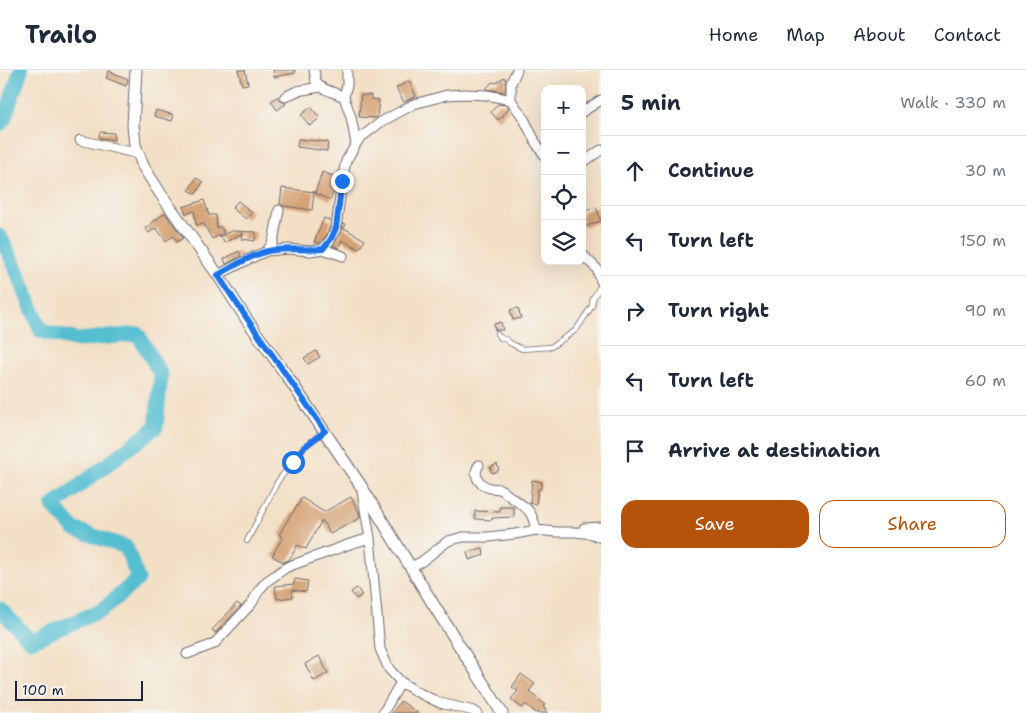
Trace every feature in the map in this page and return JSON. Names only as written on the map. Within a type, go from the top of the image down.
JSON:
[{"type":"street","points":[[136,70],[133,125],[135,145],[143,166],[160,194],[325,431],[502,713]]},
{"type":"street","points":[[314,70],[316,83],[320,87]]},
{"type":"street","points":[[348,70],[344,97],[351,118],[356,144]]},
{"type":"street","points":[[517,70],[511,83],[511,100],[541,142]]},
{"type":"street","points":[[285,97],[304,89],[320,87],[336,92],[344,97]]},
{"type":"street","points":[[323,249],[331,239],[336,228],[346,162],[360,139],[381,122],[414,104],[447,96],[464,94],[511,100]]},
{"type":"street","points":[[586,109],[601,100]]},
{"type":"street","points":[[80,140],[139,154]]},
{"type":"street","points":[[586,160],[601,150]]},
{"type":"street","points":[[267,251],[273,242],[279,210]]},
{"type":"street","points":[[218,275],[267,251],[323,249],[343,256]]},
{"type":"street","points":[[586,258],[597,269],[601,283]]},
{"type":"street","points":[[479,465],[476,469],[476,478],[480,483],[490,488],[502,490],[526,508],[534,517],[536,530]]},
{"type":"street","points":[[361,486],[370,538],[380,649],[389,669],[400,682],[415,691],[440,703],[477,713]]},
{"type":"street","points":[[556,532],[601,527]]},
{"type":"street","points":[[410,567],[421,562],[448,541],[463,537],[488,537],[536,530],[593,534],[601,538]]},
{"type":"street","points":[[187,654],[214,644],[252,603],[259,590],[267,581],[287,567],[370,538]]},
{"type":"street","points":[[383,713],[400,682]]},
{"type":"lane","points":[[497,334],[522,349],[551,347],[576,330],[592,306],[593,298],[601,283]]},
{"type":"lane","points":[[247,541],[278,480],[303,448],[325,431]]},
{"type":"building","points":[[238,70],[245,70],[248,84],[242,85]]},
{"type":"building","points":[[273,70],[295,70],[295,73],[274,77]]},
{"type":"building","points":[[109,71],[128,79],[126,86],[106,78]]},
{"type":"building","points":[[504,77],[506,80],[505,92],[486,89],[492,82],[496,83]]},
{"type":"building","points":[[409,81],[416,96],[404,102],[396,88]]},
{"type":"building","points":[[361,95],[371,95],[371,99],[379,100],[377,117],[359,117]]},
{"type":"building","points":[[279,96],[280,100],[286,104],[277,110],[271,101]]},
{"type":"building","points":[[498,104],[506,105],[508,110],[498,120],[491,112]]},
{"type":"building","points":[[311,107],[320,118],[310,126],[301,115]]},
{"type":"building","points":[[156,110],[174,115],[172,121],[154,116]]},
{"type":"building","points":[[100,132],[114,133],[114,140],[99,137]]},
{"type":"building","points":[[298,139],[328,142],[327,151],[297,147]]},
{"type":"building","points":[[322,172],[336,177],[334,191],[330,200],[315,193]]},
{"type":"building","points":[[196,178],[203,182],[196,194],[189,190]]},
{"type":"building","points":[[282,188],[314,192],[312,210],[280,204]]},
{"type":"building","points":[[204,200],[209,215],[216,215],[217,228],[220,226],[224,233],[212,239],[204,224],[196,225],[194,211],[186,214],[183,207]]},
{"type":"building","points":[[238,201],[252,212],[246,219],[232,208]]},
{"type":"building","points":[[596,207],[601,221],[586,226],[586,211]]},
{"type":"building","points":[[165,213],[183,238],[177,242],[173,236],[166,241],[156,228],[149,233],[145,228]]},
{"type":"building","points":[[324,218],[331,221],[326,236],[319,243],[314,242]]},
{"type":"building","points":[[343,223],[346,224],[344,228],[365,240],[359,249],[342,240],[339,248],[333,246],[342,231]]},
{"type":"building","points":[[232,231],[256,232],[255,241],[242,239],[243,233],[224,243],[222,238],[219,237]]},
{"type":"building","points":[[239,251],[241,256],[226,264],[224,259]]},
{"type":"building","points":[[518,308],[521,318],[513,320],[510,310]]},
{"type":"building","points":[[501,322],[503,330],[495,330],[494,324]]},
{"type":"building","points":[[316,351],[320,357],[308,364],[304,358]]},
{"type":"building","points":[[497,464],[499,470],[492,473],[490,467]]},
{"type":"building","points":[[532,480],[542,482],[540,490],[538,489],[536,505],[530,503]]},
{"type":"building","points":[[351,497],[360,518],[330,534],[322,520],[306,549],[298,545],[289,560],[283,562],[272,556],[283,537],[279,535],[302,498],[324,512]]},
{"type":"building","points":[[500,507],[514,507],[514,517],[492,518],[492,520],[475,519],[475,511],[500,512]]},
{"type":"building","points":[[483,548],[484,555],[469,560],[467,552]]},
{"type":"building","points":[[295,579],[308,581],[306,592],[292,590],[293,597],[277,599],[275,586],[294,584]]},
{"type":"building","points":[[357,588],[362,595],[356,599],[351,592]]},
{"type":"building","points":[[237,603],[241,606],[216,633],[212,630]]},
{"type":"building","points":[[319,656],[328,673],[314,681],[305,664]]},
{"type":"building","points":[[521,674],[535,684],[529,691],[545,705],[543,706],[547,713],[536,713],[526,704],[522,708],[511,699],[518,691],[512,687]]},
{"type":"building","points":[[401,701],[418,713],[392,713]]},
{"type":"waterway","points":[[0,124],[4,120],[21,70]]},
{"type":"waterway","points":[[0,236],[14,264],[41,331],[78,340],[138,334],[161,375],[156,427],[53,506],[74,529],[126,547],[138,579],[102,610],[31,641],[0,609]]},
{"type":"route","points":[[293,462],[303,448],[325,431],[247,320],[218,275],[267,251],[323,249],[331,239],[336,228],[342,181]]}]
